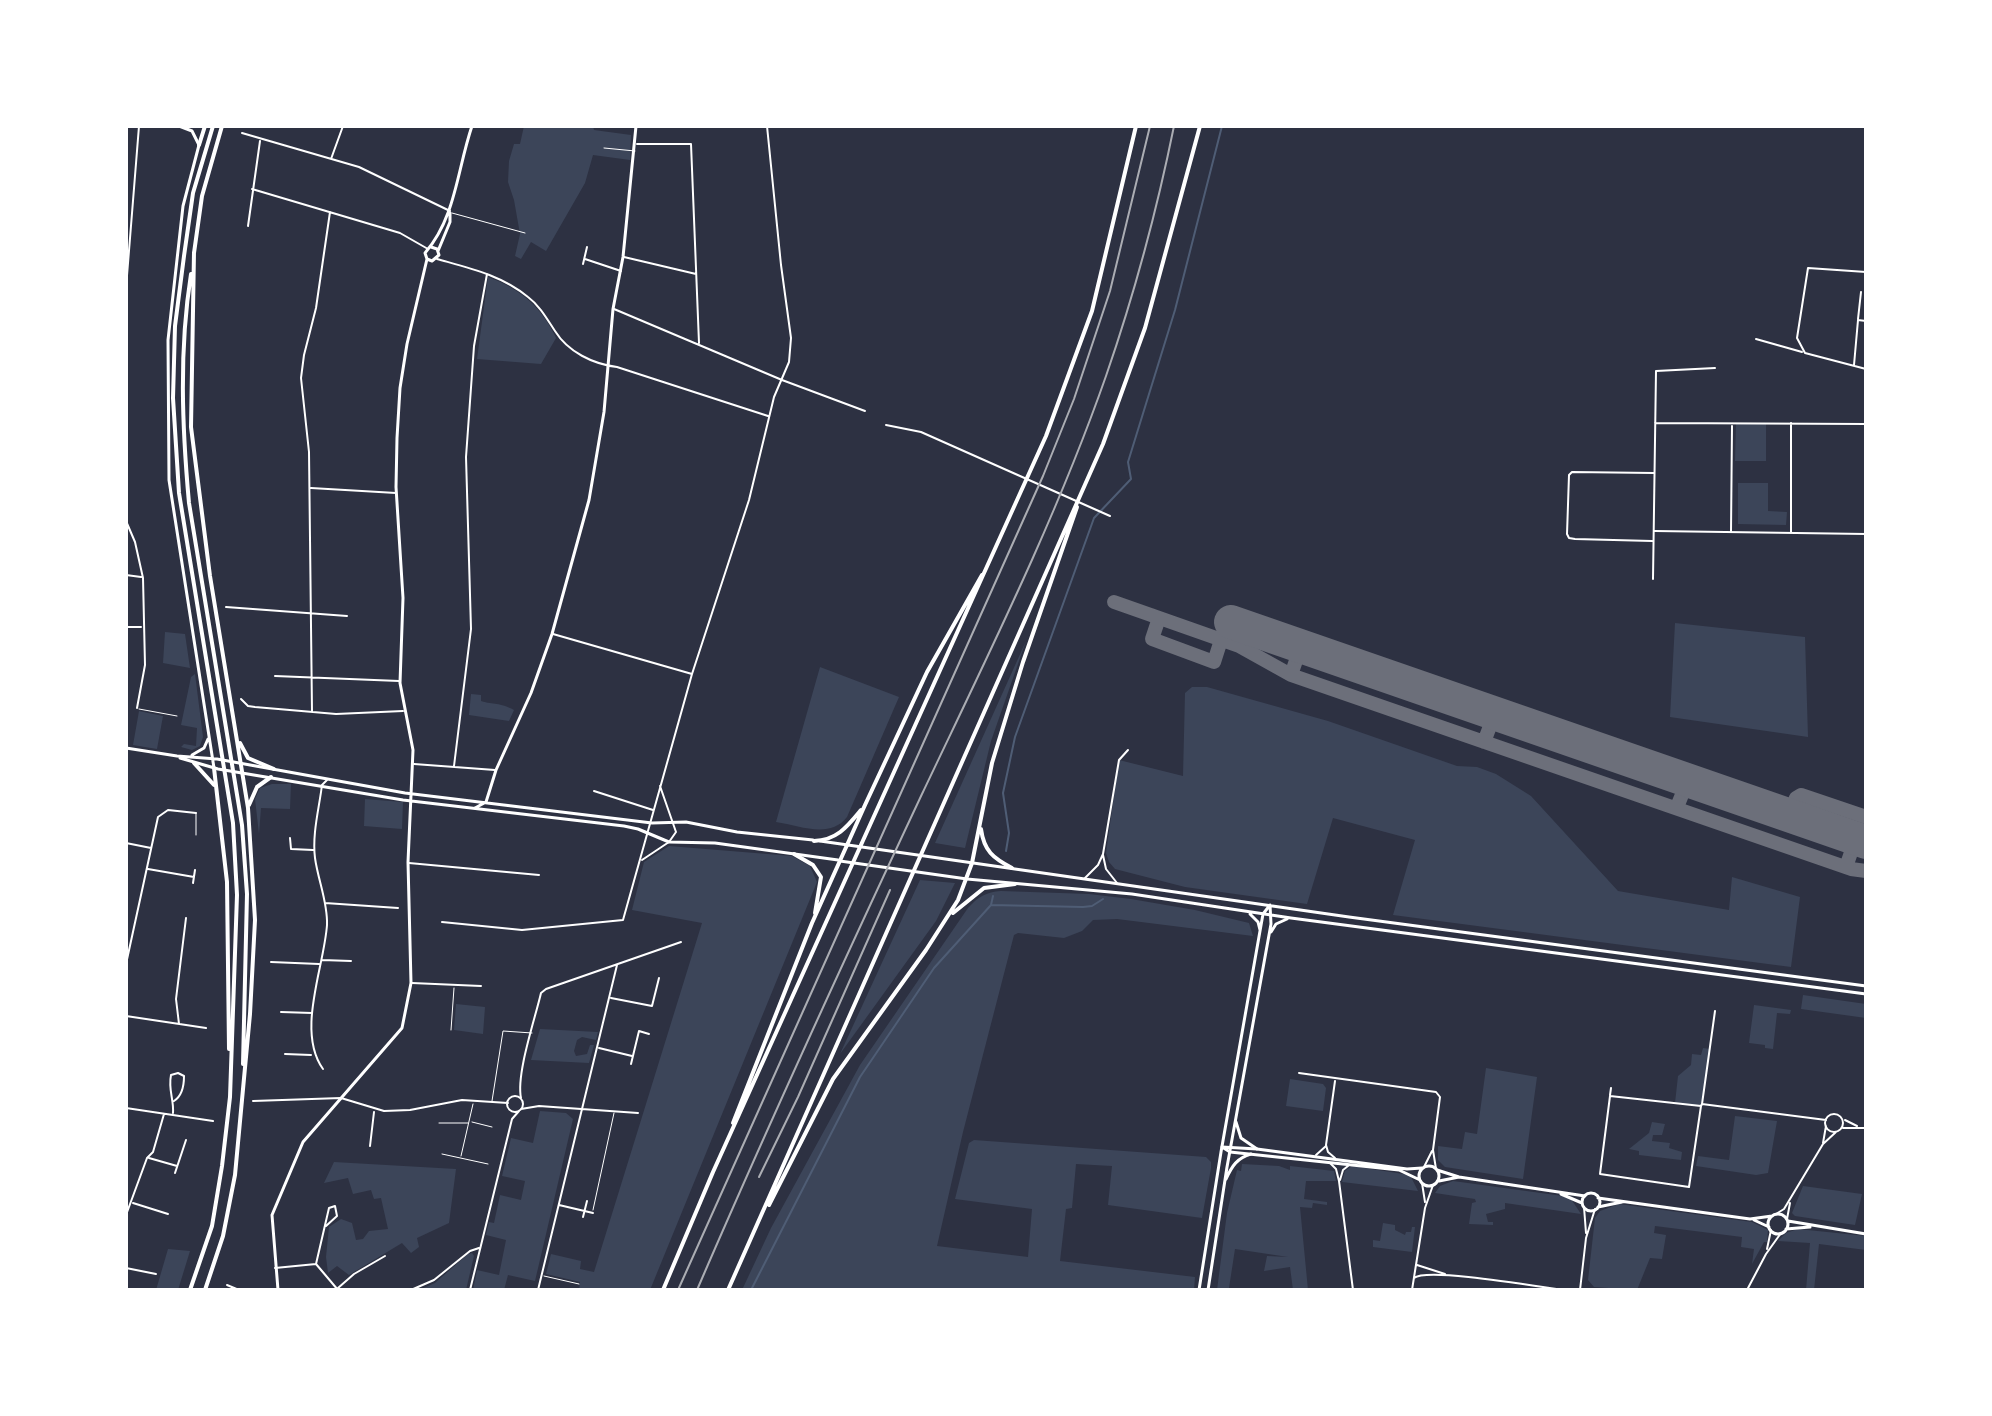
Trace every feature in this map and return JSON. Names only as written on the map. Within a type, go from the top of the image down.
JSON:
[{"type":"highway","points":[[199,145],[205,126]]},
{"type":"highway","points":[[190,1290],[212,1226],[222,1166],[230,1097],[237,895],[233,823],[179,493],[173,398],[175,326],[193,193],[213,126]]},
{"type":"highway","points":[[222,126],[202,196],[184,339],[185,455],[189,503],[242,825],[247,894],[243,1098]]},
{"type":"highway","points":[[713,1172],[1046,436],[1092,311],[1136,126]]},
{"type":"highway","points":[[728,1290],[1087,481],[1145,328],[1200,126]]},
{"type":"highway","points":[[194,252],[191,427],[210,576],[248,808],[255,920],[235,1175],[223,1236],[205,1290]]},
{"type":"highway","points":[[740,1264],[833,1079],[949,917],[967,879],[996,749],[1023,662],[1087,481]]},
{"type":"highway","points":[[663,1290],[812,923],[850,846],[865,805],[927,672],[997,548]]},
{"type":"highway","points":[[237,736],[248,758],[274,769]]},
{"type":"highway","points":[[194,763],[207,774],[217,789]]},
{"type":"highway","points":[[216,768],[227,882],[230,1097]]},
{"type":"highway","points":[[248,808],[257,787],[271,777]]},
{"type":"highway","points":[[814,841],[840,834],[865,805]]},
{"type":"highway","points":[[981,825],[987,850],[994,858],[1012,868]]},
{"type":"highway","points":[[794,854],[813,865],[821,877],[812,923]]},
{"type":"highway","points":[[949,917],[979,890],[1015,884]]},
{"type":"street","points":[[126,288],[139,126]]},
{"type":"street","points":[[179,126],[192,131],[199,145],[183,206],[168,340],[169,480],[208,735],[216,768]]},
{"type":"street","points":[[330,160],[343,126]]},
{"type":"street","points":[[278,1290],[271,1225],[276,1204],[303,1142],[402,1028],[411,983],[408,862],[413,750],[400,681],[403,598],[396,493],[400,388],[427,259],[425,253],[450,211],[472,126]]},
{"type":"street","points":[[475,808],[486,802],[496,770],[531,693],[552,634],[589,500],[604,412],[613,309],[623,257],[636,126]]},
{"type":"street","points":[[442,922],[522,930],[623,920],[692,674],[749,500],[769,416],[789,362],[791,338],[767,126]]},
{"type":"street","points":[[242,133],[379,175],[450,211]]},
{"type":"street","points":[[248,226],[260,140]]},
{"type":"street","points":[[635,144],[691,144],[699,344]]},
{"type":"street","points":[[252,189],[400,233],[438,251]]},
{"type":"street","points":[[437,259],[450,222],[450,211]]},
{"type":"street","points":[[312,712],[309,488],[302,365],[316,308],[330,212]]},
{"type":"street","points":[[583,264],[587,247]]},
{"type":"street","points":[[623,257],[697,274]]},
{"type":"street","points":[[427,259],[437,259],[507,281],[532,300],[569,347],[584,358],[769,416]]},
{"type":"street","points":[[585,259],[621,271]]},
{"type":"street","points":[[1805,353],[1797,338],[1808,268],[1866,272]]},
{"type":"street","points":[[454,766],[471,629],[466,457],[474,346],[487,274]]},
{"type":"street","points":[[1854,366],[1861,292]]},
{"type":"street","points":[[613,309],[782,380],[865,411]]},
{"type":"street","points":[[1858,320],[1866,321]]},
{"type":"street","points":[[1756,339],[1866,369]]},
{"type":"street","points":[[1653,579],[1656,371],[1715,368]]},
{"type":"street","points":[[1655,423],[1866,424]]},
{"type":"street","points":[[1731,532],[1732,423]]},
{"type":"street","points":[[1791,423],[1791,533]]},
{"type":"street","points":[[886,425],[921,432],[1110,516]]},
{"type":"street","points":[[1654,541],[1575,539],[1567,534],[1569,475],[1572,472],[1655,473]]},
{"type":"street","points":[[309,488],[396,493]]},
{"type":"street","points":[[126,521],[135,542],[143,577],[145,665],[137,708]]},
{"type":"street","points":[[1654,531],[1866,534]]},
{"type":"street","points":[[126,575],[143,577]]},
{"type":"street","points":[[226,607],[347,616]]},
{"type":"street","points":[[126,627],[143,627]]},
{"type":"street","points":[[552,634],[692,674]]},
{"type":"street","points":[[275,676],[400,681]]},
{"type":"street","points":[[241,699],[248,706],[312,712],[372,714],[404,711]]},
{"type":"street","points":[[190,756],[206,746],[208,735]]},
{"type":"street","points":[[126,748],[240,763],[411,793],[652,823],[674,822],[1866,986]]},
{"type":"street","points":[[1084,878],[1098,865],[1103,854],[1119,760],[1128,750]]},
{"type":"street","points":[[177,756],[194,763],[241,773],[410,801],[624,826],[669,842],[715,843],[933,875],[1112,892],[1866,994]]},
{"type":"street","points":[[413,764],[496,770]]},
{"type":"street","points":[[323,1069],[314,1055],[313,1013],[327,922],[315,850],[322,785],[328,779]]},
{"type":"street","points":[[641,861],[669,842],[676,832],[660,785]]},
{"type":"street","points":[[594,791],[654,811]]},
{"type":"street","points":[[126,964],[158,817],[164,811],[196,813]]},
{"type":"street","points":[[290,838],[291,849],[315,850]]},
{"type":"street","points":[[126,843],[152,848]]},
{"type":"street","points":[[1103,854],[1106,869],[1117,883]]},
{"type":"street","points":[[408,862],[539,875]]},
{"type":"street","points":[[148,869],[194,877]]},
{"type":"street","points":[[193,883],[195,870]]},
{"type":"street","points":[[324,903],[398,908]]},
{"type":"street","points":[[1199,1290],[1263,914],[1270,905]]},
{"type":"street","points":[[1208,1290],[1272,915],[1270,905]]},
{"type":"street","points":[[1243,911],[1256,919],[1259,937]]},
{"type":"street","points":[[179,1024],[176,999],[186,918]]},
{"type":"street","points":[[1268,939],[1276,924],[1291,918]]},
{"type":"street","points":[[508,1103],[519,1086],[541,993],[681,942]]},
{"type":"street","points":[[271,962],[351,961]]},
{"type":"street","points":[[538,1290],[617,965]]},
{"type":"street","points":[[610,998],[652,1006],[659,978]]},
{"type":"street","points":[[411,983],[481,986]]},
{"type":"street","points":[[1611,1088],[1600,1174],[1689,1187],[1715,1011]]},
{"type":"street","points":[[281,1012],[313,1013]]},
{"type":"street","points":[[126,1016],[206,1028]]},
{"type":"street","points":[[631,1064],[639,1031],[649,1034]]},
{"type":"street","points":[[598,1047],[633,1056]]},
{"type":"street","points":[[285,1054],[314,1055]]},
{"type":"street","points":[[1299,1073],[1436,1092],[1440,1097],[1433,1150],[1437,1169],[1435,1183],[1425,1208],[1412,1290]]},
{"type":"street","points":[[173,1115],[174,1101],[169,1090],[171,1075],[182,1074],[184,1082],[181,1093],[174,1101]]},
{"type":"street","points":[[1335,1078],[1326,1145],[1330,1155],[1336,1159]]},
{"type":"street","points":[[512,1119],[520,1110],[522,1099],[519,1086]]},
{"type":"street","points":[[1610,1096],[1826,1122]]},
{"type":"street","points":[[512,1097],[539,1106]]},
{"type":"street","points":[[253,1101],[341,1098],[374,1109],[410,1110],[474,1100],[508,1103]]},
{"type":"street","points":[[470,1290],[512,1119],[508,1103]]},
{"type":"street","points":[[510,1109],[539,1106],[638,1113]]},
{"type":"street","points":[[126,1108],[213,1121]]},
{"type":"street","points":[[370,1146],[374,1109]]},
{"type":"street","points":[[126,1215],[147,1158],[153,1152],[164,1114]]},
{"type":"street","points":[[1823,1144],[1826,1122],[1833,1114],[1864,1128]]},
{"type":"street","points":[[1236,1118],[1241,1138],[1257,1149]]},
{"type":"street","points":[[1841,1129],[1842,1118]]},
{"type":"street","points":[[1826,1122],[1829,1130],[1836,1132]]},
{"type":"street","points":[[1222,1147],[1407,1169],[1431,1166],[1459,1177],[1585,1196],[1591,1193],[1598,1198],[1750,1219],[1774,1215],[1784,1209],[1823,1144],[1836,1132],[1864,1128]]},
{"type":"street","points":[[175,1173],[186,1140]]},
{"type":"street","points":[[1313,1156],[1326,1145]]},
{"type":"street","points":[[1222,1147],[1230,1152],[1399,1170],[1421,1181],[1435,1183],[1459,1177]]},
{"type":"street","points":[[1425,1208],[1421,1181],[1423,1167],[1433,1150]]},
{"type":"street","points":[[1225,1182],[1235,1163],[1251,1154]]},
{"type":"street","points":[[147,1158],[177,1166]]},
{"type":"street","points":[[1328,1161],[1336,1168],[1339,1181],[1353,1290]]},
{"type":"street","points":[[1339,1181],[1343,1170],[1351,1165]]},
{"type":"street","points":[[1549,1191],[1589,1210],[1626,1202]]},
{"type":"street","points":[[1580,1290],[1586,1238],[1585,1196]]},
{"type":"street","points":[[1586,1238],[1598,1198]]},
{"type":"street","points":[[1786,1229],[1791,1198]]},
{"type":"street","points":[[583,1217],[587,1201]]},
{"type":"street","points":[[131,1203],[168,1214]]},
{"type":"street","points":[[558,1204],[593,1213]]},
{"type":"street","points":[[316,1264],[329,1208],[335,1206],[337,1216],[326,1226]]},
{"type":"street","points":[[1774,1215],[1814,1227],[1866,1234]]},
{"type":"street","points":[[1766,1254],[1774,1215]]},
{"type":"street","points":[[1750,1219],[1781,1233]]},
{"type":"street","points":[[1747,1290],[1781,1233],[1786,1229],[1814,1227]]},
{"type":"street","points":[[411,1290],[434,1280],[470,1251],[480,1248]]},
{"type":"street","points":[[316,1264],[338,1290],[354,1274],[385,1256]]},
{"type":"street","points":[[1416,1263],[1446,1274],[1563,1290]]},
{"type":"street","points":[[275,1268],[316,1264]]},
{"type":"street","points":[[126,1268],[156,1274]]},
{"type":"street","points":[[1414,1278],[1421,1274],[1446,1274]]},
{"type":"street","points":[[227,1285],[239,1290]]},
{"type":"lane","points":[[604,148],[635,151]]},
{"type":"lane","points":[[450,211],[525,233]]},
{"type":"lane","points":[[137,708],[177,716]]},
{"type":"lane","points":[[196,813],[196,835]]},
{"type":"lane","points":[[451,1030],[454,985]]},
{"type":"lane","points":[[492,1101],[503,1031],[532,1033]]},
{"type":"lane","points":[[461,1156],[474,1100]]},
{"type":"lane","points":[[593,1213],[614,1111]]},
{"type":"lane","points":[[439,1123],[469,1122],[492,1127]]},
{"type":"lane","points":[[442,1154],[488,1164]]},
{"type":"lane","points":[[541,1275],[579,1284]]},
{"type":"shaded area","points":[[524,126],[593,126],[594,130],[631,135],[630,160],[593,155],[585,183],[546,251],[531,242],[521,259],[515,256],[520,234],[508,182],[509,161],[514,144],[520,144]]},
{"type":"shaded area","points":[[488,277],[510,287],[544,317],[556,338],[541,364],[477,359]]},
{"type":"shaded area","points":[[1736,423],[1766,423],[1766,461],[1735,461]]},
{"type":"shaded area","points":[[1738,483],[1768,483],[1768,511],[1787,512],[1786,525],[1738,524]]},
{"type":"shaded area","points":[[1675,623],[1805,637],[1808,737],[1670,717]]},
{"type":"shaded area","points":[[165,632],[185,634],[190,668],[163,663]]},
{"type":"shaded area","points":[[1026,641],[991,741],[965,848],[935,843]]},
{"type":"shaded area","points":[[820,667],[899,697],[847,817],[840,824],[824,829],[776,822]]},
{"type":"shaded area","points":[[195,674],[203,737],[200,746],[192,750],[181,747],[184,744],[196,746],[197,728],[181,725],[191,677]]},
{"type":"shaded area","points":[[1192,687],[1207,687],[1328,721],[1457,766],[1477,767],[1496,774],[1531,796],[1618,891],[1729,910],[1732,877],[1800,897],[1791,967],[1393,915],[1415,840],[1333,818],[1307,904],[1185,887],[1115,869],[1106,853],[1119,760],[1183,776],[1185,693]]},
{"type":"shaded area","points":[[471,694],[481,695],[481,701],[514,710],[509,721],[469,715]]},
{"type":"shaded area","points":[[139,711],[163,716],[157,749],[133,745]]},
{"type":"shaded area","points":[[272,784],[291,784],[290,809],[261,808],[259,834],[255,799],[260,788]]},
{"type":"shaded area","points":[[365,799],[403,802],[402,829],[364,826]]},
{"type":"shaded area","points":[[669,846],[792,856],[810,866],[817,882],[650,1290],[579,1290],[580,1282],[546,1274],[551,1254],[581,1261],[580,1269],[594,1272],[702,923],[632,910],[644,862]]},
{"type":"shaded area","points":[[920,880],[955,883],[936,921],[840,1054]]},
{"type":"shaded area","points":[[1001,891],[1089,894],[1195,910],[1249,923],[1253,936],[1117,919],[1093,920],[1082,931],[1064,938],[1014,935],[937,1246],[1028,1257],[1032,1209],[955,1199],[969,1143],[974,1140],[1206,1157],[1211,1162],[1211,1168],[1202,1218],[1108,1205],[1112,1166],[1076,1164],[1072,1208],[1066,1209],[1060,1261],[1195,1277],[1194,1290],[742,1290],[771,1228],[860,1065],[968,908],[983,896]]},
{"type":"shaded area","points":[[1803,995],[1866,1004],[1866,1018],[1801,1009]]},
{"type":"shaded area","points":[[456,1004],[485,1007],[483,1034],[454,1030]]},
{"type":"shaded area","points":[[1754,1005],[1791,1010],[1790,1014],[1777,1013],[1773,1049],[1749,1043]]},
{"type":"shaded area","points":[[540,1029],[598,1032],[596,1040],[582,1037],[577,1040],[576,1056],[587,1054],[590,1045],[594,1045],[589,1063],[531,1060]]},
{"type":"shaded area","points":[[1703,1048],[1710,1049],[1701,1106],[1675,1103],[1678,1076],[1691,1065],[1692,1054],[1701,1055]]},
{"type":"shaded area","points":[[1486,1068],[1537,1077],[1523,1179],[1445,1167],[1438,1160],[1438,1146],[1462,1149],[1465,1132],[1477,1134]]},
{"type":"shaded area","points":[[1290,1079],[1323,1084],[1326,1088],[1323,1111],[1286,1106]]},
{"type":"shaded area","points":[[540,1111],[566,1113],[573,1119],[535,1281],[508,1275],[504,1290],[473,1290],[477,1270],[499,1275],[506,1240],[486,1235],[489,1222],[494,1223],[500,1195],[521,1200],[525,1181],[502,1176],[511,1138],[533,1143]]},
{"type":"shaded area","points":[[1735,1116],[1777,1121],[1768,1173],[1756,1175],[1696,1166],[1698,1156],[1729,1160]]},
{"type":"shaded area","points":[[1652,1122],[1665,1124],[1662,1135],[1653,1135],[1652,1141],[1670,1143],[1669,1148],[1682,1152],[1681,1160],[1639,1155],[1639,1151],[1629,1149],[1649,1133]]},
{"type":"shaded area","points":[[334,1162],[456,1169],[449,1223],[417,1238],[419,1247],[411,1253],[402,1243],[349,1275],[337,1266],[328,1273],[329,1227],[341,1219],[352,1223],[356,1240],[363,1239],[369,1231],[388,1229],[381,1198],[374,1199],[371,1190],[353,1194],[348,1178],[324,1183]]},
{"type":"shaded area","points":[[1242,1164],[1334,1171],[1336,1181],[1306,1181],[1304,1199],[1327,1202],[1327,1205],[1313,1203],[1312,1208],[1300,1207],[1308,1290],[1293,1290],[1290,1267],[1264,1271],[1267,1256],[1288,1257],[1235,1249],[1229,1288],[1245,1290],[1217,1290],[1227,1213],[1237,1170],[1241,1171]]},
{"type":"shaded area","points":[[1352,1166],[1410,1175],[1418,1191],[1342,1182],[1345,1171]]},
{"type":"shaded area","points":[[1453,1181],[1563,1196],[1571,1199],[1581,1214],[1505,1203],[1505,1209],[1486,1214],[1488,1222],[1493,1222],[1493,1225],[1469,1224],[1475,1199],[1435,1193],[1440,1186]]},
{"type":"shaded area","points":[[1803,1186],[1862,1194],[1855,1225],[1795,1216],[1792,1213]]},
{"type":"shaded area","points":[[1619,1204],[1752,1222],[1768,1230],[1767,1242],[1764,1242],[1752,1264],[1754,1249],[1741,1247],[1742,1237],[1655,1226],[1654,1233],[1666,1235],[1662,1259],[1650,1258],[1637,1290],[1594,1287],[1588,1280],[1595,1218],[1600,1211]]},
{"type":"shaded area","points":[[1383,1223],[1395,1225],[1395,1230],[1405,1235],[1415,1227],[1412,1252],[1373,1247],[1373,1240],[1380,1241]]},
{"type":"shaded area","points":[[1798,1229],[1866,1236],[1866,1250],[1819,1244],[1814,1290],[1806,1290],[1810,1243],[1778,1241],[1786,1233]]},
{"type":"shaded area","points":[[168,1249],[190,1251],[178,1290],[156,1290]]},
{"type":"shaded area","points":[[468,1254],[474,1256],[466,1290],[419,1290],[435,1283]]},
{"type":"waterway","points":[[1006,851],[1009,833],[1003,793],[1015,737],[1094,518],[1131,479],[1128,462],[1175,310],[1222,126]]},
{"type":"waterway","points":[[751,1290],[860,1077],[934,968],[991,905],[993,896]]},
{"type":"waterway","points":[[991,905],[1083,907],[1092,906],[1103,899]]},
{"type":"taxiway","points":[[1114,602],[1239,646],[1291,675],[1851,869],[1866,871]]},
{"type":"taxiway","points":[[1151,615],[1159,618],[1152,639],[1214,662],[1223,634],[1231,622]]},
{"type":"taxiway","points":[[1291,675],[1301,646]]},
{"type":"taxiway","points":[[1484,742],[1495,713]]},
{"type":"taxiway","points":[[1677,807],[1688,780]]},
{"type":"taxiway","points":[[1788,815],[1796,798],[1801,795],[1866,817]]},
{"type":"taxiway","points":[[1846,867],[1856,838]]},
{"type":"runway","points":[[1231,622],[1866,842]]},
{"type":"railway","points":[[678,1290],[1043,476],[1074,399],[1110,291],[1150,126]]},
{"type":"railway","points":[[697,1290],[808,1041],[1020,587],[1065,482],[1126,315],[1174,126]]},
{"type":"railway","points":[[759,1177],[890,890]]}]
